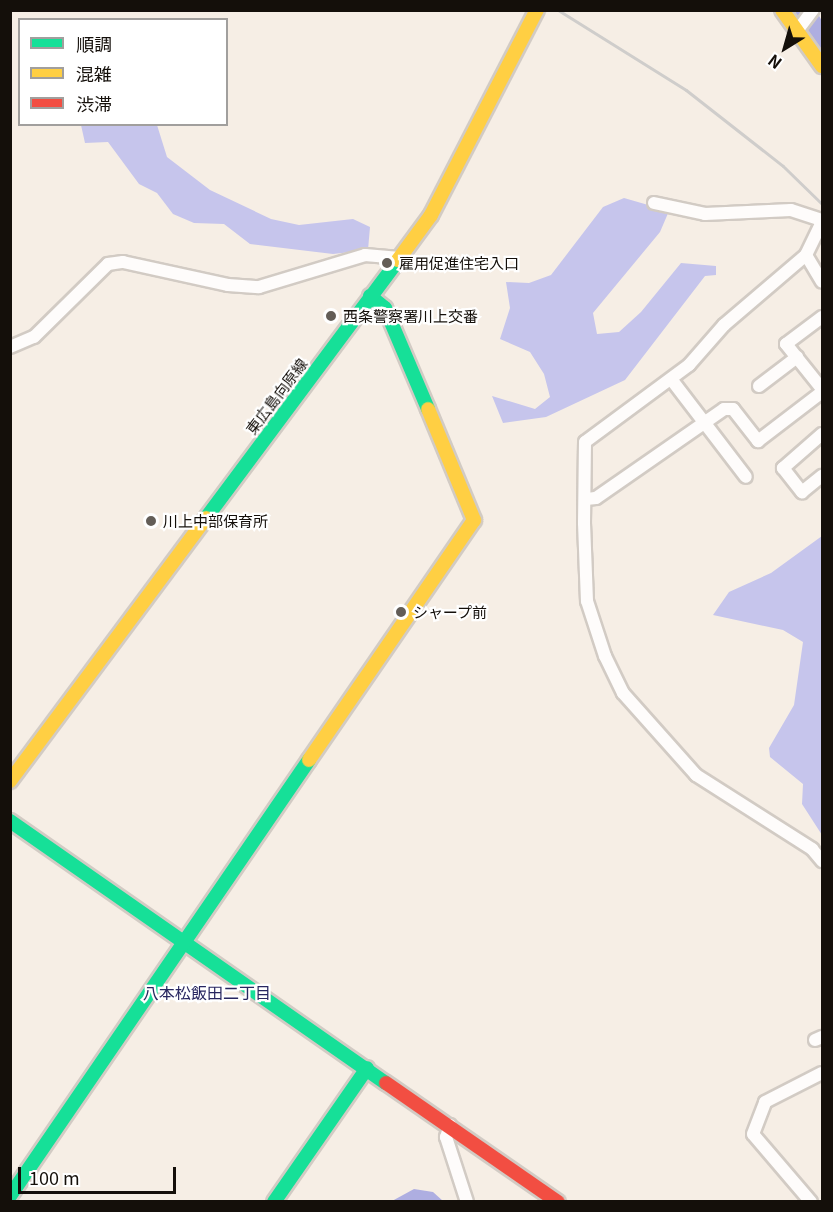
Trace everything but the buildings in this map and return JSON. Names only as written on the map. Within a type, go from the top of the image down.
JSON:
[{"type":"main road","points":[[782,10],[806,21],[822,66]]},
{"type":"main road","name":"東広島向原線","points":[[10,782],[431,214],[467,152],[535,14]]},
{"type":"main road","points":[[10,1196],[474,520],[385,308],[370,296]]},
{"type":"main road","points":[[10,821],[187,941],[558,1202]]},
{"type":"main road","points":[[274,1202],[368,1068]]},
{"type":"street","points":[[654,203],[705,214],[791,210],[822,221],[806,255],[724,325],[671,379],[585,442],[587,601],[604,656],[623,693],[696,775],[812,849],[822,861]]},
{"type":"street","points":[[814,235],[822,245]]},
{"type":"street","points":[[10,347],[34,337],[108,264],[123,262],[228,285],[259,287],[365,255],[397,258]]},
{"type":"street","points":[[806,255],[822,282]]},
{"type":"street","points":[[586,499],[596,498],[706,421],[733,409],[758,441],[822,391],[786,344],[822,317]]},
{"type":"street","points":[[759,386],[797,357]]},
{"type":"street","points":[[671,379],[706,421],[746,477]]},
{"type":"street","points":[[822,434],[783,468],[802,492],[822,476]]},
{"type":"street","points":[[811,1202],[753,1134],[765,1102],[822,1073]]},
{"type":"street","points":[[450,1125],[446,1137],[466,1202]]},
{"type":"shaded area","points":[[81,126],[157,126],[167,157],[210,190],[271,219],[299,225],[353,219],[370,227],[368,250],[333,254],[250,244],[224,224],[194,223],[173,214],[157,193],[139,184],[108,142],[85,143]]},
{"type":"shaded area","points":[[624,198],[669,211],[660,232],[593,313],[597,334],[619,332],[641,312],[681,263],[716,266],[716,275],[705,276],[625,380],[546,417],[503,423],[492,396],[535,409],[550,397],[544,374],[530,352],[500,339],[510,308],[506,282],[529,283],[551,275],[603,207]]},
{"type":"shaded area","points":[[822,536],[822,835],[802,804],[803,784],[770,757],[769,748],[794,705],[803,642],[783,630],[713,615],[729,592],[771,573]]},
{"type":"shaded area","points":[[414,1189],[433,1192],[443,1201],[392,1201]]},
{"type":"waterway","points":[[805,10],[822,43]]},
{"type":"railway","points":[[558,10],[686,90],[783,166],[822,204]]},
{"type":"traffic: fast","points":[[206,518],[398,260]]},
{"type":"traffic: fast","points":[[370,296],[385,308],[428,409]]},
{"type":"traffic: fast","points":[[10,1196],[309,760]]},
{"type":"traffic: fast","points":[[10,821],[386,1083]]},
{"type":"traffic: fast","points":[[274,1202],[367,1068]]},
{"type":"traffic: slow","points":[[398,260],[431,215],[537,10]]},
{"type":"traffic: slow","points":[[782,10],[822,66]]},
{"type":"traffic: slow","points":[[309,760],[474,520],[428,409]]},
{"type":"traffic: slow","points":[[10,781],[206,518]]},
{"type":"traffic: jam","points":[[386,1083],[558,1202]]},
{"type":"place","name":"雇用促進住宅入口","points":[[387,263]]},
{"type":"place","name":"西条警察署川上交番","points":[[331,316]]},
{"type":"place","name":"川上中部保育所","points":[[151,521]]},
{"type":"place","name":"シャープ前","points":[[401,612]]},
{"type":"district","name":"八本松飯田二丁目","points":[[207,992]]}]
